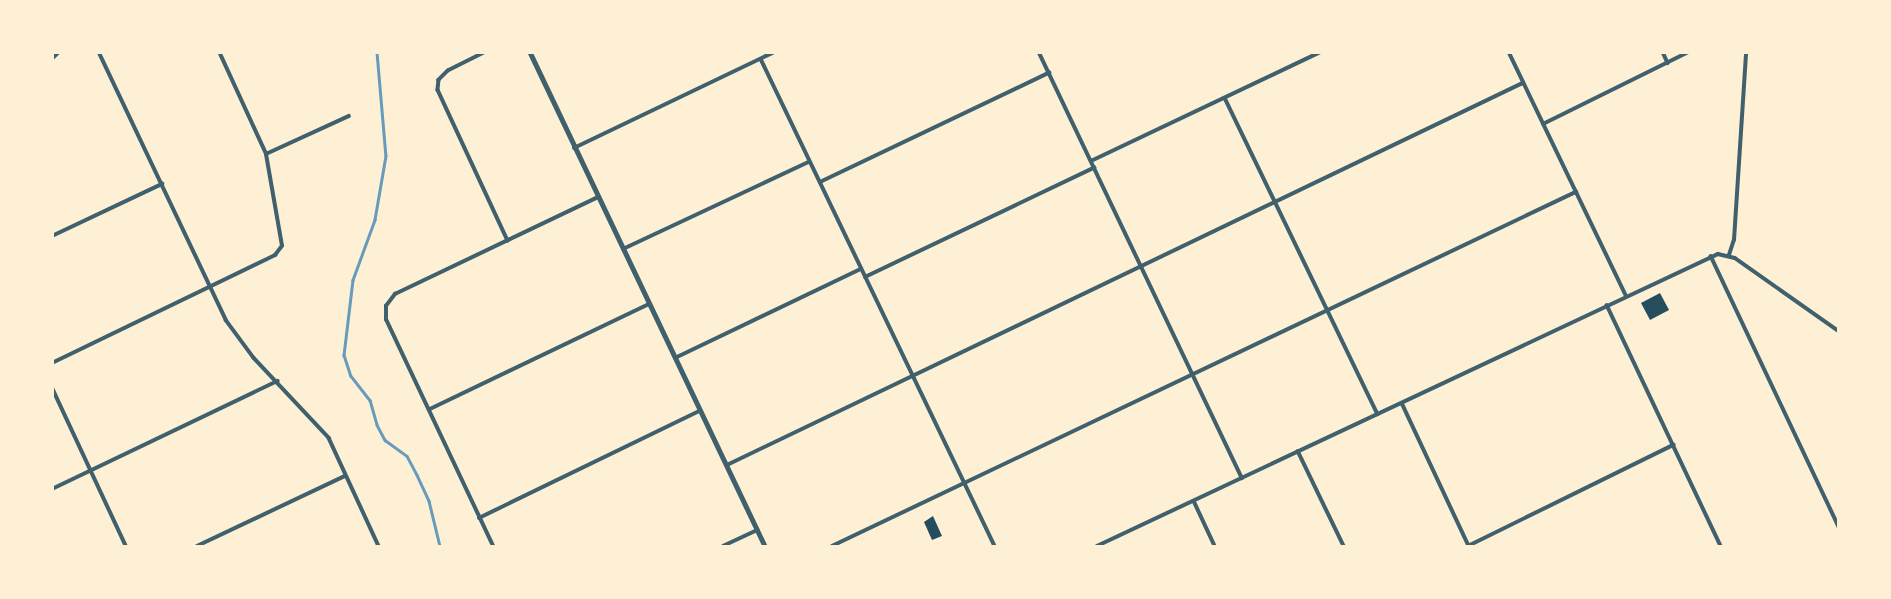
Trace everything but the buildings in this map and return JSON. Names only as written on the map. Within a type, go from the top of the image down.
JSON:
[{"type":"street","points":[[52,57],[57,52]]},
{"type":"street","points":[[99,52],[238,338],[329,438],[379,547]]},
{"type":"street","points":[[52,363],[275,255],[282,246],[266,154],[219,52]]},
{"type":"street","points":[[486,52],[448,71],[439,80],[438,90],[508,241]]},
{"type":"street","points":[[530,52],[765,547]]},
{"type":"street","points":[[575,148],[774,52]]},
{"type":"street","points":[[1047,52],[1040,54],[1242,478]]},
{"type":"street","points":[[1091,161],[1321,52]]},
{"type":"street","points":[[1509,52],[1626,295]]},
{"type":"street","points":[[1664,52],[1668,63]]},
{"type":"street","points":[[1543,124],[1689,52]]},
{"type":"street","points":[[1729,255],[1734,240],[1746,52]]},
{"type":"street","points":[[761,59],[995,547]]},
{"type":"street","points":[[820,182],[1049,72]]},
{"type":"street","points":[[726,465],[1524,83]]},
{"type":"street","points":[[1225,98],[1378,414]]},
{"type":"street","points":[[266,154],[349,116]]},
{"type":"street","points":[[622,249],[810,162]]},
{"type":"street","points":[[865,277],[1094,168]]},
{"type":"street","points":[[52,236],[162,184]]},
{"type":"street","points":[[832,547],[1576,192]]},
{"type":"street","points":[[493,547],[386,320],[386,306],[395,294],[598,197]]},
{"type":"street","points":[[1097,547],[1711,256],[1729,255],[1839,331]]},
{"type":"street","points":[[1711,256],[1839,527]]},
{"type":"street","points":[[675,358],[861,269]]},
{"type":"street","points":[[429,410],[649,304]]},
{"type":"street","points":[[1607,304],[1721,547]]},
{"type":"street","points":[[52,489],[277,381]]},
{"type":"street","points":[[52,387],[126,547]]},
{"type":"street","points":[[1401,402],[1469,546],[1673,445]]},
{"type":"street","points":[[479,518],[699,411]]},
{"type":"street","points":[[1298,451],[1344,547]]},
{"type":"street","points":[[197,547],[345,476]]},
{"type":"street","points":[[1194,501],[1215,547]]},
{"type":"street","points":[[723,547],[757,530]]},
{"type":"waterway","points":[[377,52],[386,156],[375,220],[353,280],[344,355],[351,376],[370,400],[377,425],[385,440],[407,456],[417,475],[429,501],[440,546]]}]
